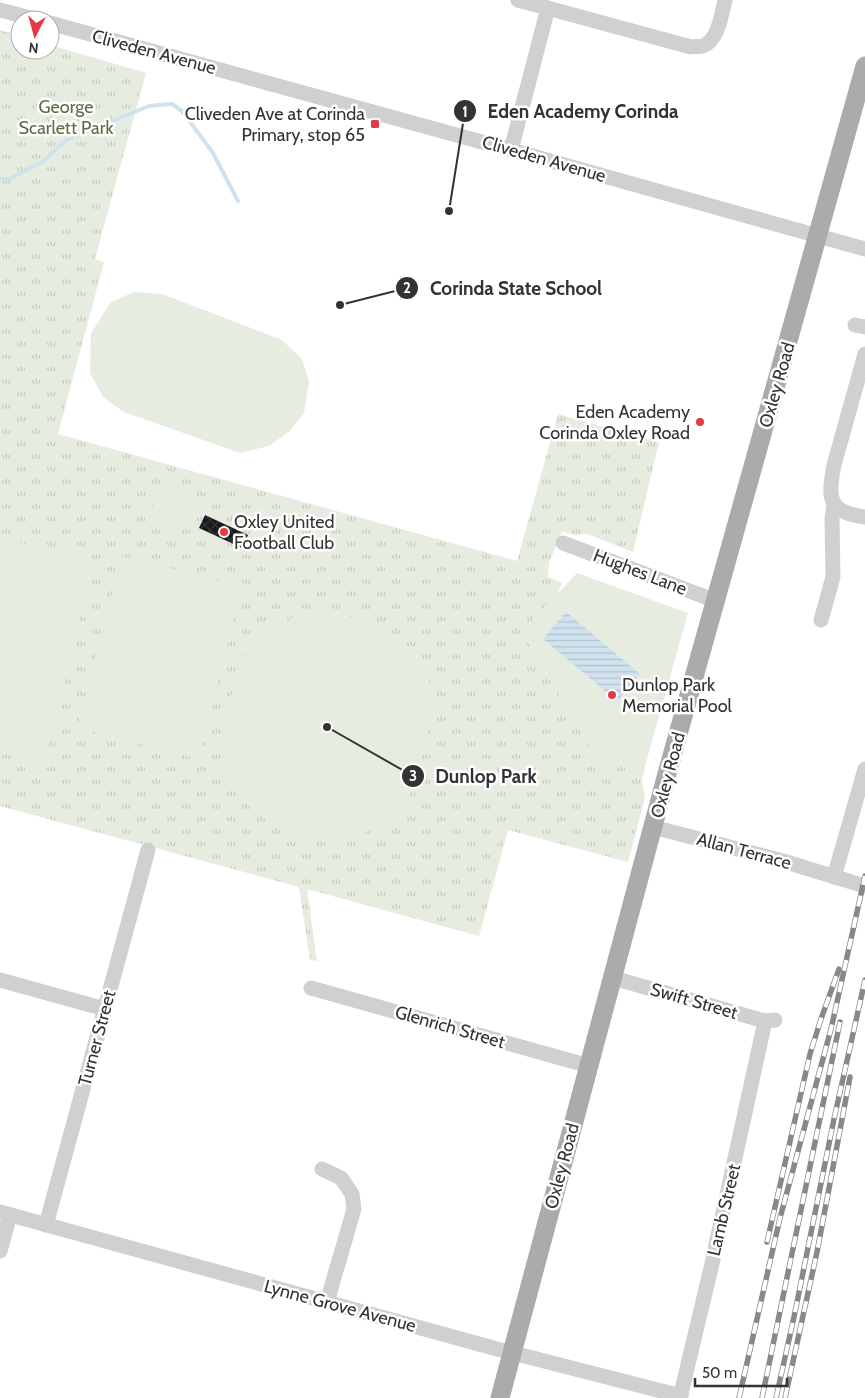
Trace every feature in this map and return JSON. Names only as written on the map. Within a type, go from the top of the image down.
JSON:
[{"type":"main road","name":"Oxley Road","points":[[500,1398],[653,827],[862,85],[865,66]]},
{"type":"street","points":[[518,0],[691,47],[702,46],[712,40],[717,30],[725,0]]},
{"type":"street","points":[[511,150],[548,8]]},
{"type":"street","name":"Cliveden Avenue","points":[[60,26],[865,249]]},
{"type":"street","points":[[865,354],[831,480],[831,500],[834,505],[843,512],[865,518]]},
{"type":"street","points":[[821,620],[833,577],[832,518],[834,505]]},
{"type":"street","name":"Hughes Lane","points":[[563,543],[716,601]]},
{"type":"street","points":[[834,877],[865,769]]},
{"type":"street","name":"Allan Terrace","points":[[653,827],[783,861],[865,886]]},
{"type":"street","name":"Turner Street","points":[[46,1225],[148,850]]},
{"type":"street","name":"Swift Street","points":[[613,978],[770,1021]]},
{"type":"street","points":[[0,980],[105,1009]]},
{"type":"street","name":"Glenrich Street","points":[[311,988],[589,1066]]},
{"type":"street","name":"Lamb Street","points":[[680,1397],[770,1021]]},
{"type":"street","points":[[322,1169],[341,1178],[352,1194],[354,1209],[327,1302]]},
{"type":"street","points":[[0,1251],[5,1214]]},
{"type":"street","name":"Lynne Grove Avenue","points":[[5,1214],[680,1397]]},
{"type":"green space","name":"George Scarlett Park","points":[[0,30],[10,33],[10,60],[60,60],[60,48],[146,73],[95,259],[104,262],[58,434],[517,561],[558,414],[659,442],[633,552],[587,534],[573,535],[562,531],[549,563],[548,577],[562,583],[558,593],[522,632],[597,759],[645,766],[642,781],[645,798],[628,862],[508,830],[479,936],[307,889],[317,961],[310,960],[299,887],[0,806]]},
{"type":"green space","points":[[134,292],[162,294],[282,340],[302,359],[309,381],[304,413],[290,431],[269,446],[240,453],[124,412],[103,397],[90,373],[91,333],[111,302]]},
{"type":"green space","points":[[162,486],[193,501],[176,538],[145,523]]},
{"type":"green space","points":[[0,538],[94,560],[44,763],[0,753]]},
{"type":"green space","points":[[121,556],[242,587],[199,759],[78,728]]},
{"type":"green space","name":"Dunlop Park Memorial Pool","points":[[577,573],[688,613],[645,766],[597,759],[522,632]]},
{"type":"green space","points":[[314,610],[335,610],[398,640],[412,652],[426,670],[431,688],[433,710],[413,789],[401,808],[383,824],[356,837],[325,841],[298,835],[271,824],[239,797],[225,768],[223,741],[227,712],[240,660],[265,634],[298,615]]},
{"type":"water","points":[[566,612],[640,674],[617,701],[543,639]]},
{"type":"building","name":"Oxley United Football Club","points":[[205,515],[248,535],[242,548],[199,528]]},
{"type":"waterway","points":[[0,179],[9,179],[42,162],[66,140],[149,106],[172,104],[182,111],[213,153],[238,201]]},
{"type":"railway","points":[[739,1398],[780,1218],[831,1029],[865,876]]},
{"type":"railway","points":[[767,1242],[810,1054],[839,969]]},
{"type":"railway","points":[[776,1398],[865,980]]},
{"type":"railway","points":[[762,1398],[840,1022]]},
{"type":"railway","points":[[785,1398],[817,1252],[850,1077]]},
{"type":"place","name":"Cliveden Ave at Corinda Primary, stop 65","points":[[375,124]]},
{"type":"place","name":"Eden Academy Corinda","points":[[449,211]]},
{"type":"place","name":"Corinda State School","points":[[340,305]]},
{"type":"place","name":"Eden Academy Corinda Oxley Road","points":[[700,422]]},
{"type":"place","name":"Oxley United Football Club","points":[[224,532]]},
{"type":"place","name":"Dunlop Park Memorial Pool","points":[[612,695]]},
{"type":"place","name":"Dunlop Park","points":[[327,727]]}]
